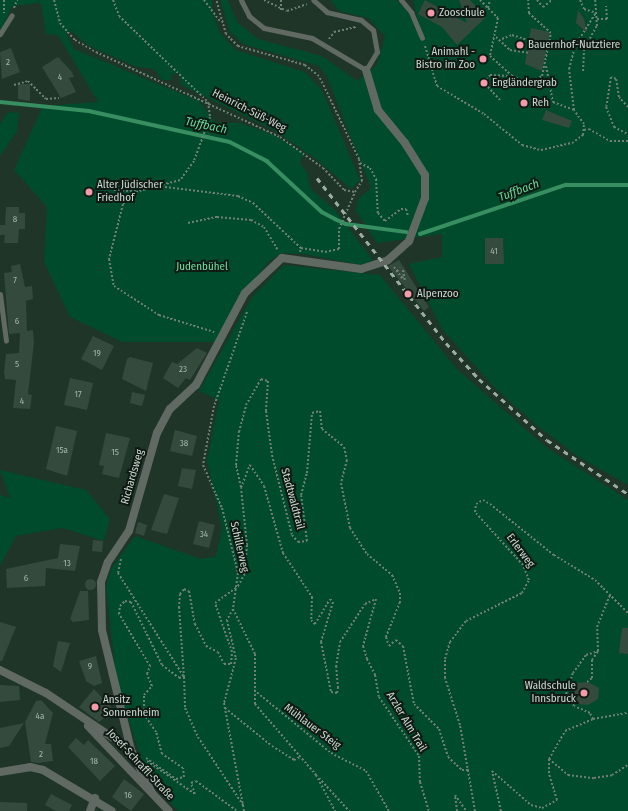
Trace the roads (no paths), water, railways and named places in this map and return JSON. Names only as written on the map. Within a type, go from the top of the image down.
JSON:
[{"type":"street","name":"Richardsweg","points":[[152,793],[131,750],[102,630],[101,582],[108,562],[118,553],[129,530],[156,433],[170,409],[196,385],[244,292],[282,258],[297,258],[361,269],[388,260],[409,241],[425,198],[425,175],[405,143],[378,110],[366,70]]},
{"type":"street","points":[[0,670],[28,682],[131,750]]},
{"type":"street","name":"Josef-Schraffl-Straße","points":[[79,716],[169,811]]},
{"type":"street","points":[[0,772],[30,767],[43,770],[95,798],[112,811]]},
{"type":"street","points":[[90,811],[95,798]]},
{"type":"lane","points":[[241,0],[249,16],[264,28],[312,38],[366,70],[377,52],[373,30],[361,20],[328,12],[313,1]]},
{"type":"lane","points":[[401,0],[411,12],[422,38]]},
{"type":"lane","points":[[0,34],[12,15]]},
{"type":"lane","points":[[0,294],[6,341]]},
{"type":"waterway","name":"Tuffbach","points":[[0,102],[89,111],[230,142],[267,161],[322,212],[335,219],[346,224],[406,232]]},
{"type":"waterway","name":"Tuffbach","points":[[420,234],[566,185],[628,185]]},
{"type":"railway","points":[[317,178],[446,343],[479,379],[547,440],[628,494]]},
{"type":"place","name":"Zooschule","points":[[431,13]]},
{"type":"place","name":"Bauernhof-Nutztiere","points":[[520,45]]},
{"type":"place","name":"Animahl - Bistro im Zoo","points":[[483,59]]},
{"type":"place","name":"Engländergrab","points":[[484,83]]},
{"type":"place","name":"Reh","points":[[524,103]]},
{"type":"place","name":"Alter Jüdischer Friedhof","points":[[89,192]]},
{"type":"place","name":"Alpenzoo","points":[[408,294]]},
{"type":"place","name":"Waldschule Innsbruck","points":[[584,693]]},
{"type":"place","name":"Ansitz Sonnenheim","points":[[95,707]]},
{"type":"park label","name":"Judenbühel","points":[[202,267]]}]
